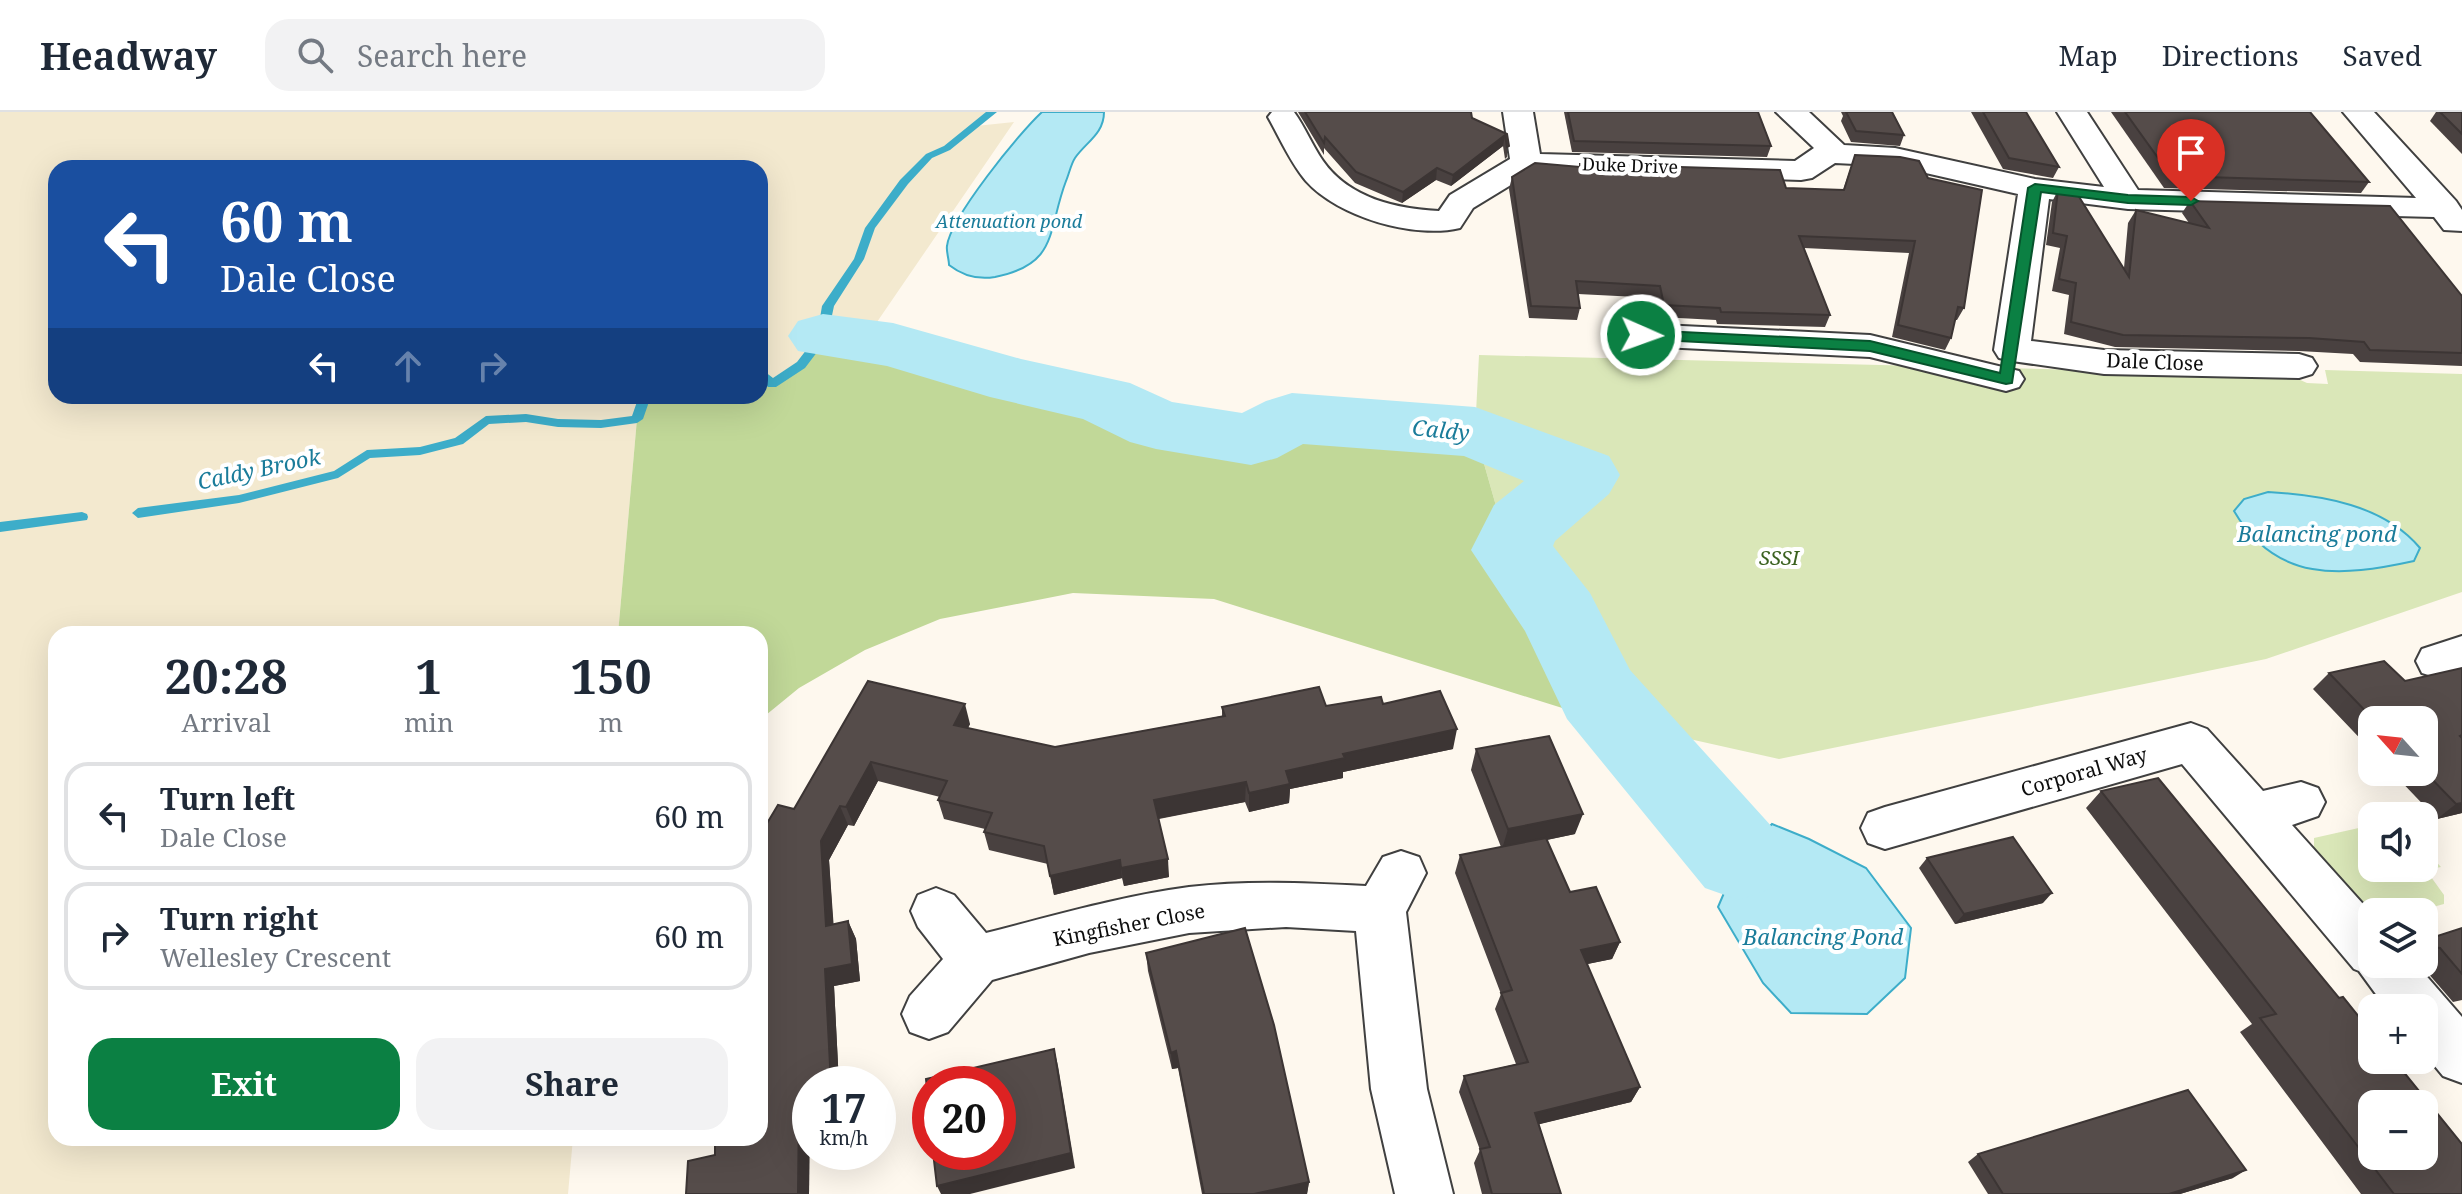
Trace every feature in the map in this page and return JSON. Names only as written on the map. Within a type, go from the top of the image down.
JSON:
[{"type":"street","points":[[1283,117],[1316,174],[1333,189],[1364,206],[1454,236],[1461,202],[1526,163],[1518,112]]},
{"type":"street","points":[[1791,112],[1829,145],[1829,154],[1895,157],[2035,188],[2128,199],[2453,220]]},
{"type":"street","points":[[2072,112],[2128,199]]},
{"type":"street","points":[[2358,112],[2453,220]]},
{"type":"street","name":"Duke Drive","points":[[1526,163],[1801,171],[1829,154]]},
{"type":"street","points":[[2008,371],[2035,188]]},
{"type":"street","name":"Dale Close","points":[[1641,335],[1870,346],[2008,371],[2104,362],[2299,366]]},
{"type":"street","name":"Corporal Way","points":[[1885,828],[2191,742],[2358,936]]},
{"type":"street","points":[[2253,814],[2301,802]]},
{"type":"street","name":"Kingfisher Close","points":[[976,960],[1089,930],[1189,910],[1286,904],[1390,891],[1391,1048],[1408,1145],[1424,1194]]},
{"type":"street","points":[[929,1014],[976,960],[936,911]]},
{"type":"street","points":[[2394,978],[2408,994]]},
{"type":"street","points":[[2438,1029],[2462,1057]]},
{"type":"shaded area","points":[[0,112],[992,112],[976,126],[1014,122],[864,341],[823,336],[801,365],[772,384],[768,380],[768,160],[48,160],[48,404],[642,404],[637,419],[619,626],[48,626],[48,1146],[572,1146],[568,1194],[0,1194]]},
{"type":"green space","points":[[823,336],[893,345],[1015,381],[1104,400],[1156,424],[1251,440],[1292,418],[1475,432],[1504,534],[1591,717],[1214,599],[1073,593],[940,619],[865,650],[799,688],[768,713],[768,626],[619,626],[637,419],[642,404],[768,404],[768,379],[772,383],[801,365]]},
{"type":"green space","name":"SSSI","points":[[1479,355],[2289,375],[2307,383],[2328,384],[2325,370],[2462,374],[2462,592],[2266,659],[1779,759],[1591,717],[1616,697],[1504,534],[1475,432]]},
{"type":"green space","points":[[2358,828],[2358,882],[2435,882],[2444,895],[2444,904],[2438,906],[2438,898],[2358,898],[2358,901],[2314,849],[2314,838]]},
{"type":"water","name":"Attenuation pond","points":[[1042,112],[1104,112],[1098,132],[1072,163],[1047,243],[1030,264],[1016,271],[982,278],[960,272],[949,265],[947,248],[951,233],[987,176]]},
{"type":"water","name":"Balancing pond","points":[[2268,492],[2330,500],[2370,512],[2405,533],[2420,548],[2414,561],[2361,570],[2312,569],[2290,563],[2251,534],[2234,511],[2244,499]]},
{"type":"water","name":"Balancing Pond","points":[[1772,824],[1866,868],[1911,928],[1905,978],[1867,1014],[1791,1013],[1763,983],[1718,907],[1739,858]]},
{"type":"building","points":[[1305,112],[1471,112],[1472,118],[1507,134],[1509,146],[1505,135],[1453,175],[1437,168],[1403,192],[1356,172],[1325,137],[1324,143]]},
{"type":"building","points":[[1568,112],[1758,112],[1771,146],[1574,141]]},
{"type":"building","points":[[1846,112],[1892,112],[1904,135],[1856,131]]},
{"type":"building","points":[[1983,112],[2026,112],[2059,167],[2009,158]]},
{"type":"building","points":[[2125,112],[2310,112],[2369,182],[2171,176]]},
{"type":"building","points":[[2440,112],[2462,112],[2462,134]]},
{"type":"building","points":[[1855,155],[1919,161],[1928,178],[1982,190],[1964,308],[1958,307],[1951,338],[1898,325],[1915,241],[1799,236],[1830,315],[1721,312],[1720,308],[1664,305],[1660,286],[1576,281],[1580,308],[1531,306],[1512,177],[1535,163],[1580,167],[1580,164],[1780,170],[1786,188],[1844,190]]},
{"type":"building","points":[[2058,190],[2076,192],[2129,277],[2136,210],[2209,228],[2190,201],[2390,206],[2462,296],[2462,353],[2370,350],[2364,342],[2309,338],[2123,335],[2071,322],[2076,283],[2059,279],[2067,236],[2053,233]]},
{"type":"building","points":[[2384,661],[2405,681],[2462,668],[2462,803],[2456,804],[2438,785],[2438,706],[2361,706],[2329,673]]},
{"type":"building","points":[[868,681],[965,704],[954,725],[1055,747],[1225,716],[1222,707],[1319,687],[1326,706],[1381,697],[1383,704],[1440,691],[1457,729],[1343,754],[1345,758],[1286,771],[1290,784],[1249,793],[1246,782],[1154,800],[1168,859],[1121,868],[1120,860],[1050,876],[1044,846],[984,832],[992,813],[938,800],[947,781],[871,762],[846,807],[840,806],[821,841],[826,926],[848,921],[852,964],[825,969],[830,1066],[792,1066],[792,1170],[798,1170],[798,1194],[686,1194],[688,1161],[715,1155],[715,1146],[768,1146],[768,822],[778,805],[794,809]]},
{"type":"building","points":[[1549,736],[1583,814],[1508,829],[1476,749]]},
{"type":"building","points":[[2158,778],[2339,998],[2343,997],[2358,1016],[2358,1074],[2405,1074],[2418,1090],[2358,1090],[2358,1147],[2260,1018],[2276,1014],[2101,791]]},
{"type":"building","points":[[2013,837],[2052,893],[1964,914],[1927,858]]},
{"type":"building","points":[[1546,838],[1570,892],[1596,887],[1620,942],[1581,950],[1640,1087],[1535,1113],[1561,1194],[1492,1194],[1480,1149],[1490,1147],[1464,1076],[1528,1062],[1501,993],[1512,990],[1460,855]]},
{"type":"building","points":[[1245,928],[1274,1025],[1309,1182],[1254,1194],[1204,1194],[1176,1051],[1171,1053],[1146,953]]},
{"type":"building","points":[[2462,928],[2462,974],[2438,948],[2438,936]]},
{"type":"building","points":[[1054,1049],[1071,1153],[1016,1167],[1016,1066],[981,1066]]},
{"type":"building","points":[[2188,1090],[2246,1170],[2169,1194],[2003,1194],[1978,1154]]},
{"type":"building","points":[[2438,1114],[2462,1144],[2462,1194],[2394,1194],[2376,1170],[2438,1170]]},
{"type":"building","points":[[935,1170],[1002,1170],[937,1186]]},
{"type":"waterway","name":"Caldy Brook","points":[[768,380],[772,384],[801,365],[823,336],[828,306],[859,259],[870,228],[904,182],[929,156],[947,148],[992,112]]},
{"type":"waterway","name":"Caldy","points":[[823,336],[893,345],[1015,381],[1104,400],[1156,424],[1251,440],[1292,418],[1475,432],[1582,475],[1522,525],[1511,550],[1560,616],[1598,694],[1739,858]]},
{"type":"waterway","name":"Caldy Brook","points":[[138,513],[239,499],[338,474],[367,454],[420,451],[459,441],[486,420],[526,418],[558,423],[601,424],[637,419],[642,404]]},
{"type":"waterway","name":"Caldy Brook","points":[[0,527],[82,517]]},
{"type":"route","points":[[1641,335],[1870,346],[2006,379],[2035,188],[2128,199],[2191,201]]}]
